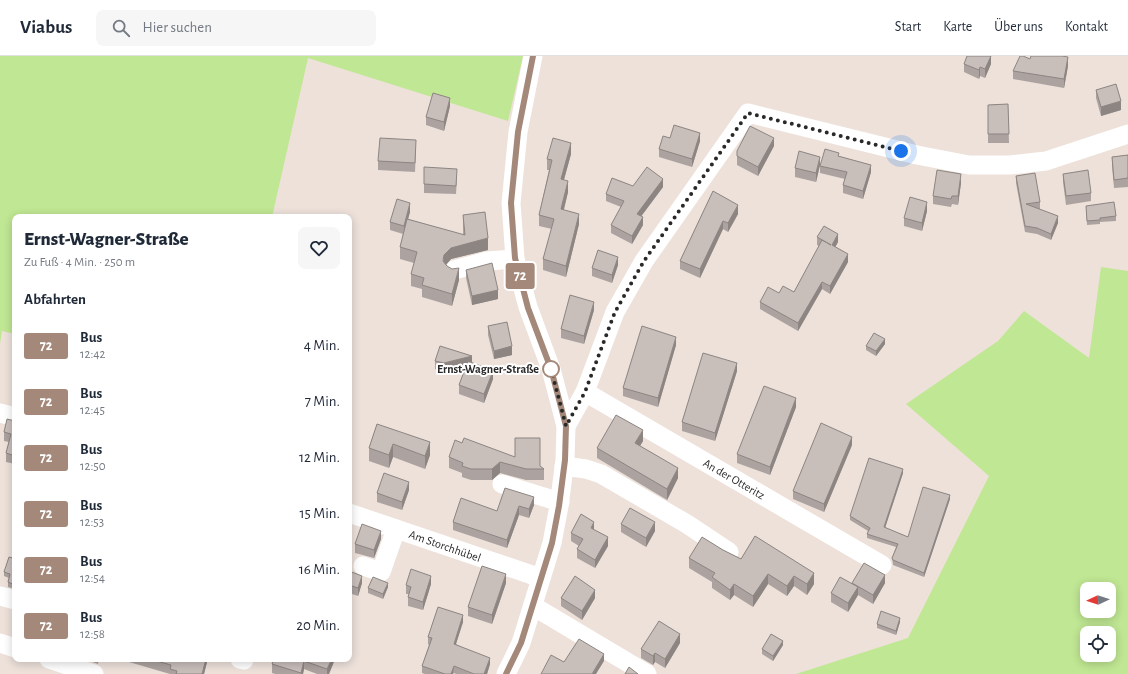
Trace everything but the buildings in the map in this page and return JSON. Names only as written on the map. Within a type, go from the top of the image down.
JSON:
[{"type":"street","points":[[506,674],[521,643],[552,543],[560,502],[566,426],[551,369],[528,308],[515,258],[511,203],[518,132],[533,56]]},
{"type":"street","points":[[566,426],[585,392],[615,312],[644,261],[748,113],[917,155],[969,165],[1010,165],[1046,160],[1128,134]]},
{"type":"street","points":[[454,270],[465,266],[515,258]]},
{"type":"street","name":"An der Otteritz","points":[[585,392],[882,565]]},
{"type":"street","points":[[0,413],[12,416]]},
{"type":"street","points":[[564,466],[586,469],[601,474],[687,524],[729,552]]},
{"type":"street","points":[[502,484],[560,502]]},
{"type":"street","name":"Am Storchhübel","points":[[352,514],[541,578]]},
{"type":"street","points":[[362,566],[381,572],[396,529]]},
{"type":"street","points":[[0,596],[12,599]]},
{"type":"street","points":[[533,606],[647,674]]},
{"type":"street","points":[[0,643],[12,647]]},
{"type":"street","points":[[58,662],[94,674]]},
{"type":"green space","points":[[0,56],[523,56],[508,121],[308,58],[273,214],[12,214],[12,333],[2,331],[0,344]]},
{"type":"green space","points":[[1101,267],[1128,271],[1128,674],[796,674],[908,638],[989,476],[906,404],[998,341],[1024,311],[1089,358]]},
{"type":"bus line","name":"72","points":[[506,674],[521,643],[552,543],[565,460],[566,426],[551,369],[528,308],[515,258],[511,203],[518,132],[533,56]]},
{"type":"place","name":"Ernst-Wagner-Straße","points":[[551,369]]},
{"type":"route","points":[[551,369],[566,426],[585,392],[615,312],[644,261],[748,113],[901,151]]}]
